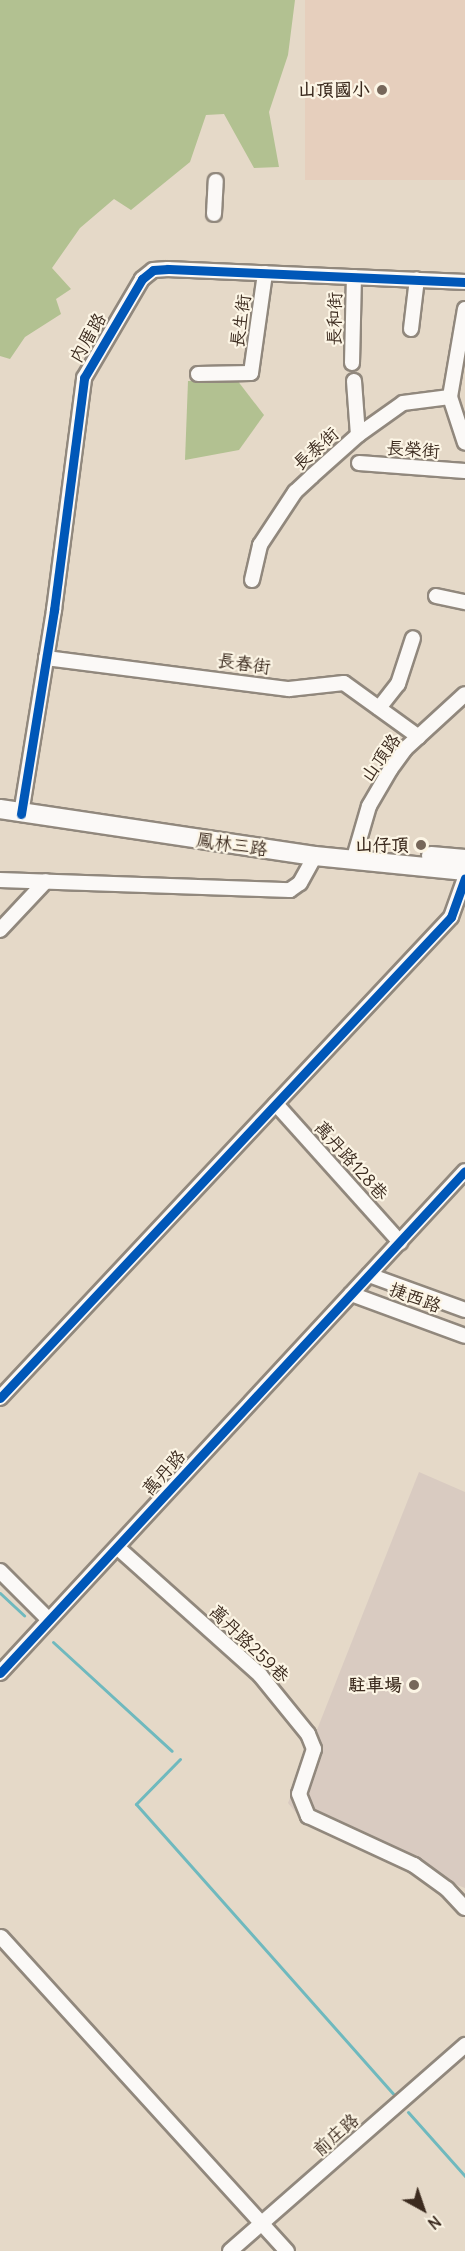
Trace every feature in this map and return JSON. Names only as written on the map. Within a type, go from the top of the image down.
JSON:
[{"type":"main road","name":"鳳林三路","points":[[0,798],[22,808],[315,856],[465,858]]},
{"type":"main road","name":"鳳林三路","points":[[0,809],[22,808],[465,871]]},
{"type":"street","points":[[214,214],[216,181]]},
{"type":"street","name":"內厝路","points":[[22,808],[46,658],[80,402],[88,370],[142,279],[153,270],[465,282]]},
{"type":"street","name":"長生街","points":[[198,374],[251,373],[265,273]]},
{"type":"street","name":"長和街","points":[[352,363],[354,277]]},
{"type":"street","points":[[411,329],[417,279]]},
{"type":"street","points":[[465,309],[450,397],[465,443]]},
{"type":"street","points":[[354,381],[358,435]]},
{"type":"street","name":"長泰街","points":[[252,580],[260,545],[295,492],[358,435],[403,404],[450,397]]},
{"type":"street","name":"長榮街","points":[[359,463],[465,471]]},
{"type":"street","points":[[436,596],[465,602]]},
{"type":"street","points":[[379,708],[398,684],[413,638]]},
{"type":"street","name":"長春街","points":[[46,658],[289,689],[344,683],[419,737]]},
{"type":"street","name":"山頂路","points":[[354,855],[369,806],[390,770],[419,737],[465,694]]},
{"type":"street","points":[[0,880],[290,890],[300,883],[315,856]]},
{"type":"street","points":[[0,1398],[451,917],[465,878]]},
{"type":"street","points":[[0,930],[46,881]]},
{"type":"street","name":"萬丹路128巷","points":[[276,1104],[400,1242]]},
{"type":"street","points":[[369,1275],[465,1171]]},
{"type":"street","name":"萬丹路","points":[[0,1673],[369,1275]]},
{"type":"street","name":"捷西路","points":[[369,1275],[465,1310]]},
{"type":"street","name":"捷西路","points":[[351,1294],[465,1336]]},
{"type":"street","name":"萬丹路259巷","points":[[118,1548],[260,1675],[308,1734],[314,1749],[299,1794],[308,1816],[414,1865],[447,1889],[465,1908]]},
{"type":"street","points":[[0,1571],[50,1620]]},
{"type":"street","points":[[1,1937],[287,2251]]},
{"type":"street","name":"前庄路","points":[[230,2251],[465,2045]]},
{"type":"shaded area","name":"山頂國小","points":[[305,0],[465,0],[465,180],[305,180]]},
{"type":"shaded area","points":[[419,1472],[465,1492],[465,1888],[377,1855],[302,1820],[288,1803]]},
{"type":"green space","points":[[0,0],[295,0],[288,55],[269,112],[279,167],[254,168],[224,114],[206,115],[190,162],[131,210],[114,199],[80,228],[52,268],[71,289],[56,299],[61,314],[25,337],[10,359],[0,356]]},
{"type":"green space","points":[[237,380],[264,415],[239,450],[185,460],[188,381]]},
{"type":"waterway","points":[[0,1593],[24,1615]]},
{"type":"waterway","points":[[53,1642],[172,1751]]},
{"type":"waterway","points":[[180,1759],[136,1804],[393,2093]]},
{"type":"waterway","points":[[408,2112],[465,2176]]},
{"type":"cycle path","points":[[21,814],[54,610],[84,378],[142,279],[153,270],[168,269],[465,282]]},
{"type":"cycle path","points":[[0,1398],[451,917],[465,878]]},
{"type":"cycle path","points":[[0,1673],[465,1171]]},
{"type":"place","name":"山頂國小","points":[[382,90]]},
{"type":"place","name":"山仔頂","points":[[421,845]]},
{"type":"place","name":"駐車場","points":[[414,1685]]}]
